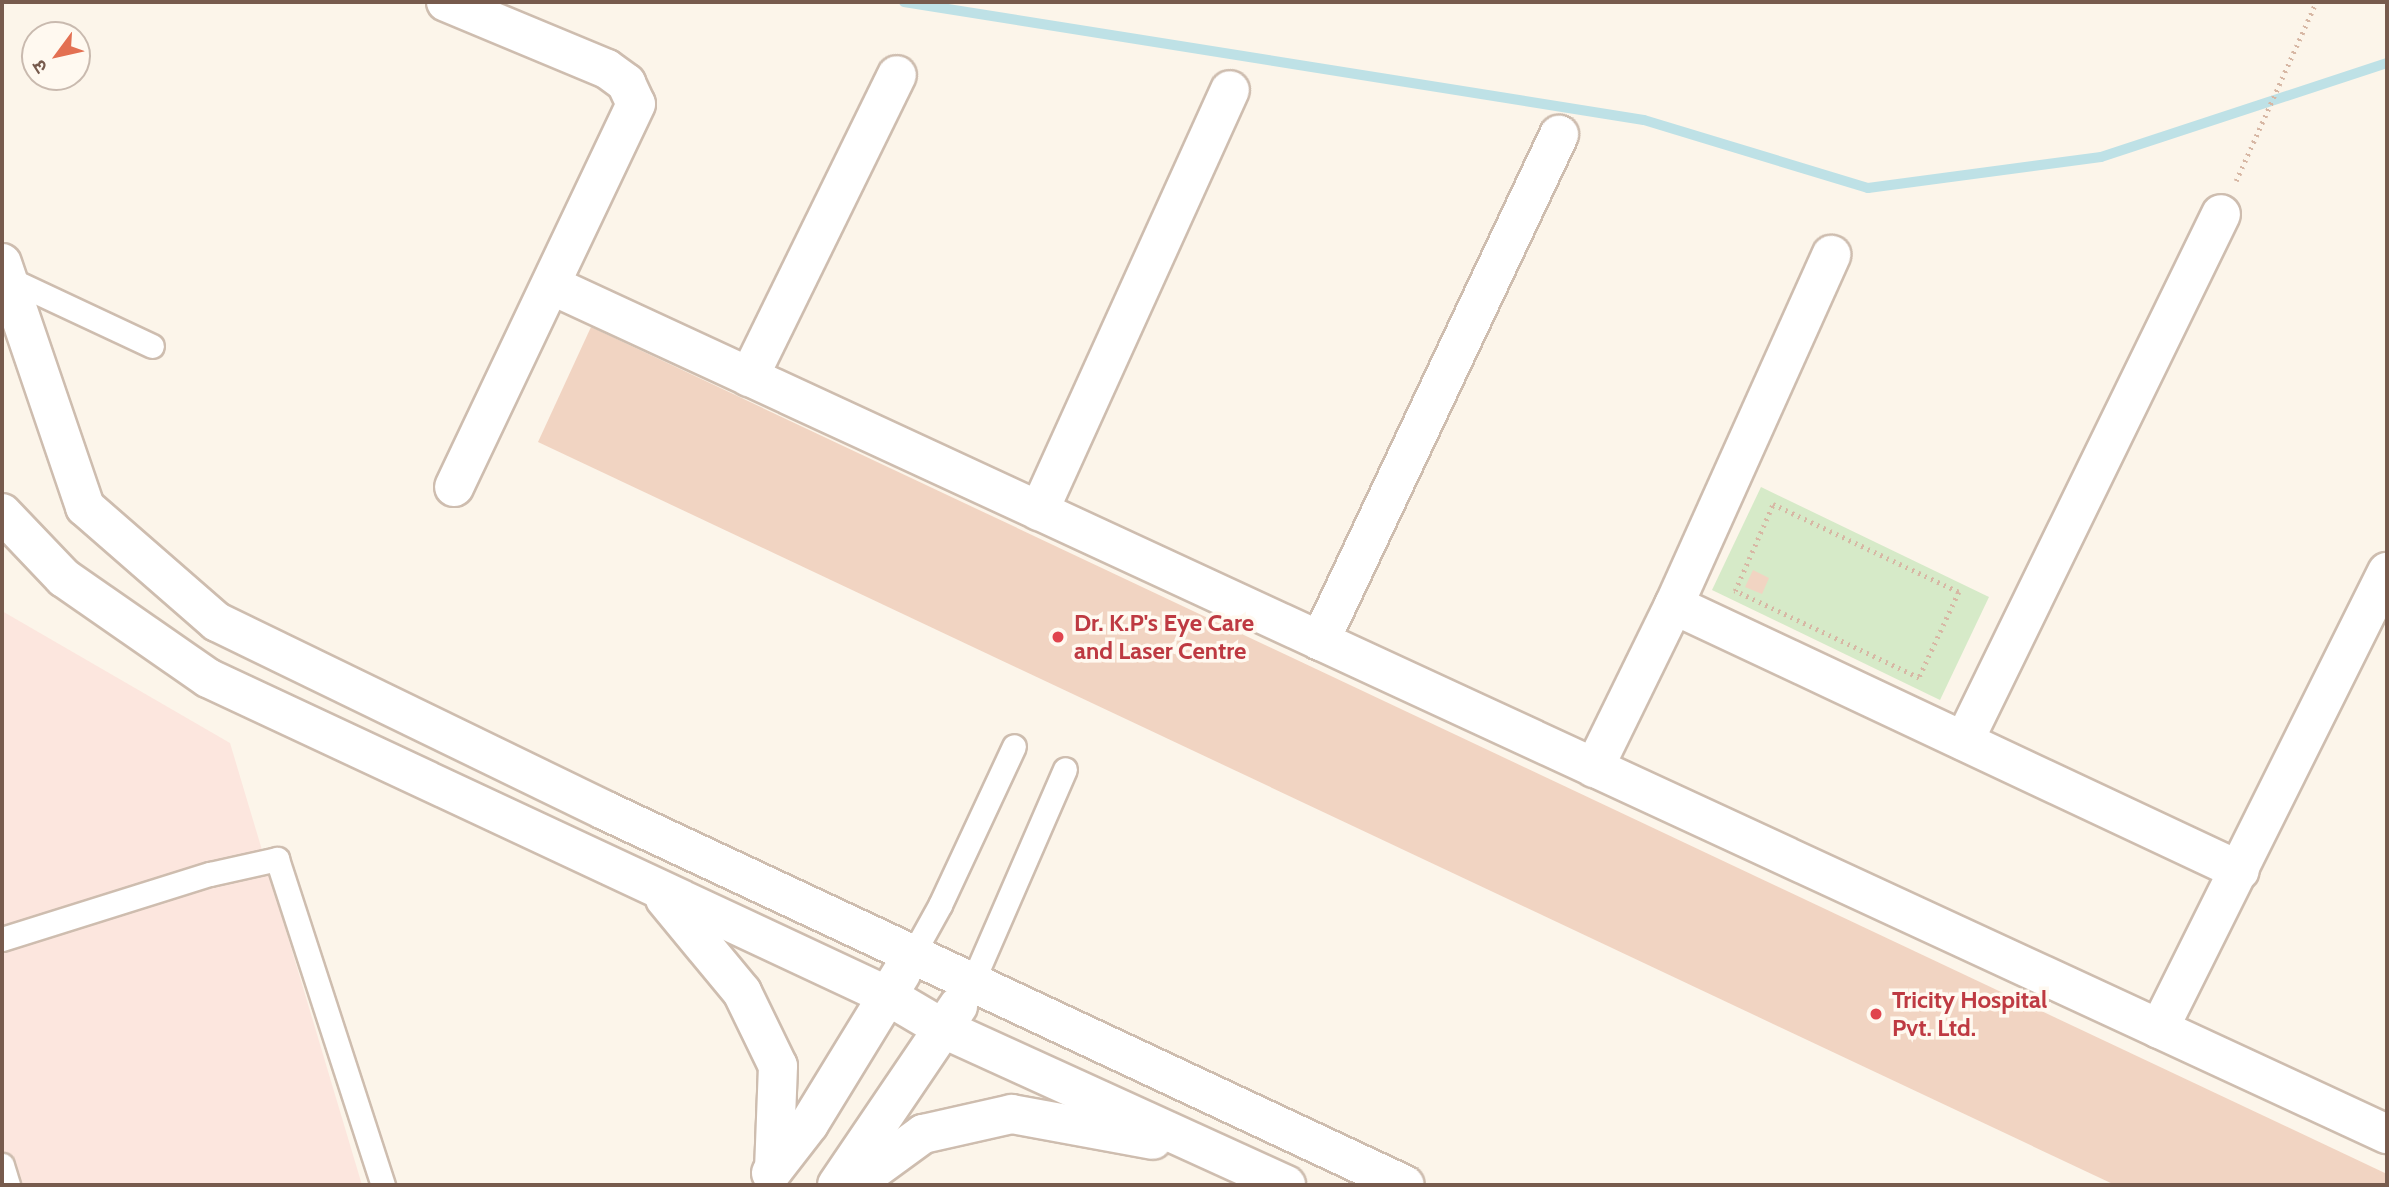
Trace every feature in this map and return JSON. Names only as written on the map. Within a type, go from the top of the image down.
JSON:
[{"type":"street","points":[[446,2],[607,69],[626,83],[636,104],[454,487]]},
{"type":"street","points":[[749,377],[897,75]]},
{"type":"street","points":[[1039,510],[1230,90]]},
{"type":"street","points":[[1320,641],[1559,135]]},
{"type":"street","points":[[1964,741],[2221,214]]},
{"type":"street","points":[[1594,768],[1674,605],[1831,255]]},
{"type":"street","points":[[4,271],[85,507],[217,622],[604,810],[914,952],[972,983],[1405,1185]]},
{"type":"street","points":[[551,285],[2387,1135]]},
{"type":"street","points":[[2,513],[64,578],[208,677],[660,892],[888,996],[944,1029],[1286,1185]]},
{"type":"street","points":[[2159,1029],[2240,871],[2376,624],[2387,572]]},
{"type":"street","points":[[1674,605],[2240,871]]},
{"type":"street","points":[[660,892],[742,992],[778,1066],[767,1177]]},
{"type":"street","points":[[767,1177],[809,1124],[914,952]]},
{"type":"street","points":[[836,1185],[944,1029],[972,983]]},
{"type":"street","points":[[852,1185],[923,1134],[1012,1114],[1214,1152]]},
{"type":"lane","points":[[4,271],[152,346]]},
{"type":"lane","points":[[914,952],[940,905],[1014,746]]},
{"type":"lane","points":[[972,983],[1065,769]]},
{"type":"lane","points":[[2,939],[210,874],[277,859],[383,1185]]},
{"type":"lane","points":[[2,1165],[8,1185]]},
{"type":"path","points":[[2221,214],[2316,2]]},
{"type":"path","points":[[1773,504],[1959,592],[1919,678],[1735,592],[1773,504]]},
{"type":"shaded area","points":[[2,611],[230,743],[362,1185],[2,1185]]},
{"type":"green space","points":[[1761,487],[1989,597],[1940,700],[1712,590]]},
{"type":"building","points":[[591,327],[2387,1174],[2387,1185],[2115,1185],[538,442]]},
{"type":"building","points":[[1753,570],[1769,578],[1762,594],[1745,587]]},
{"type":"waterway","points":[[904,2],[1644,120],[1868,188],[2101,157],[2387,63]]},
{"type":"place","name":"Dr. K.P's Eye Care and Laser Centre","points":[[1058,637]]},
{"type":"place","name":"Tricity Hospital Pvt. Ltd.","points":[[1876,1014]]}]
